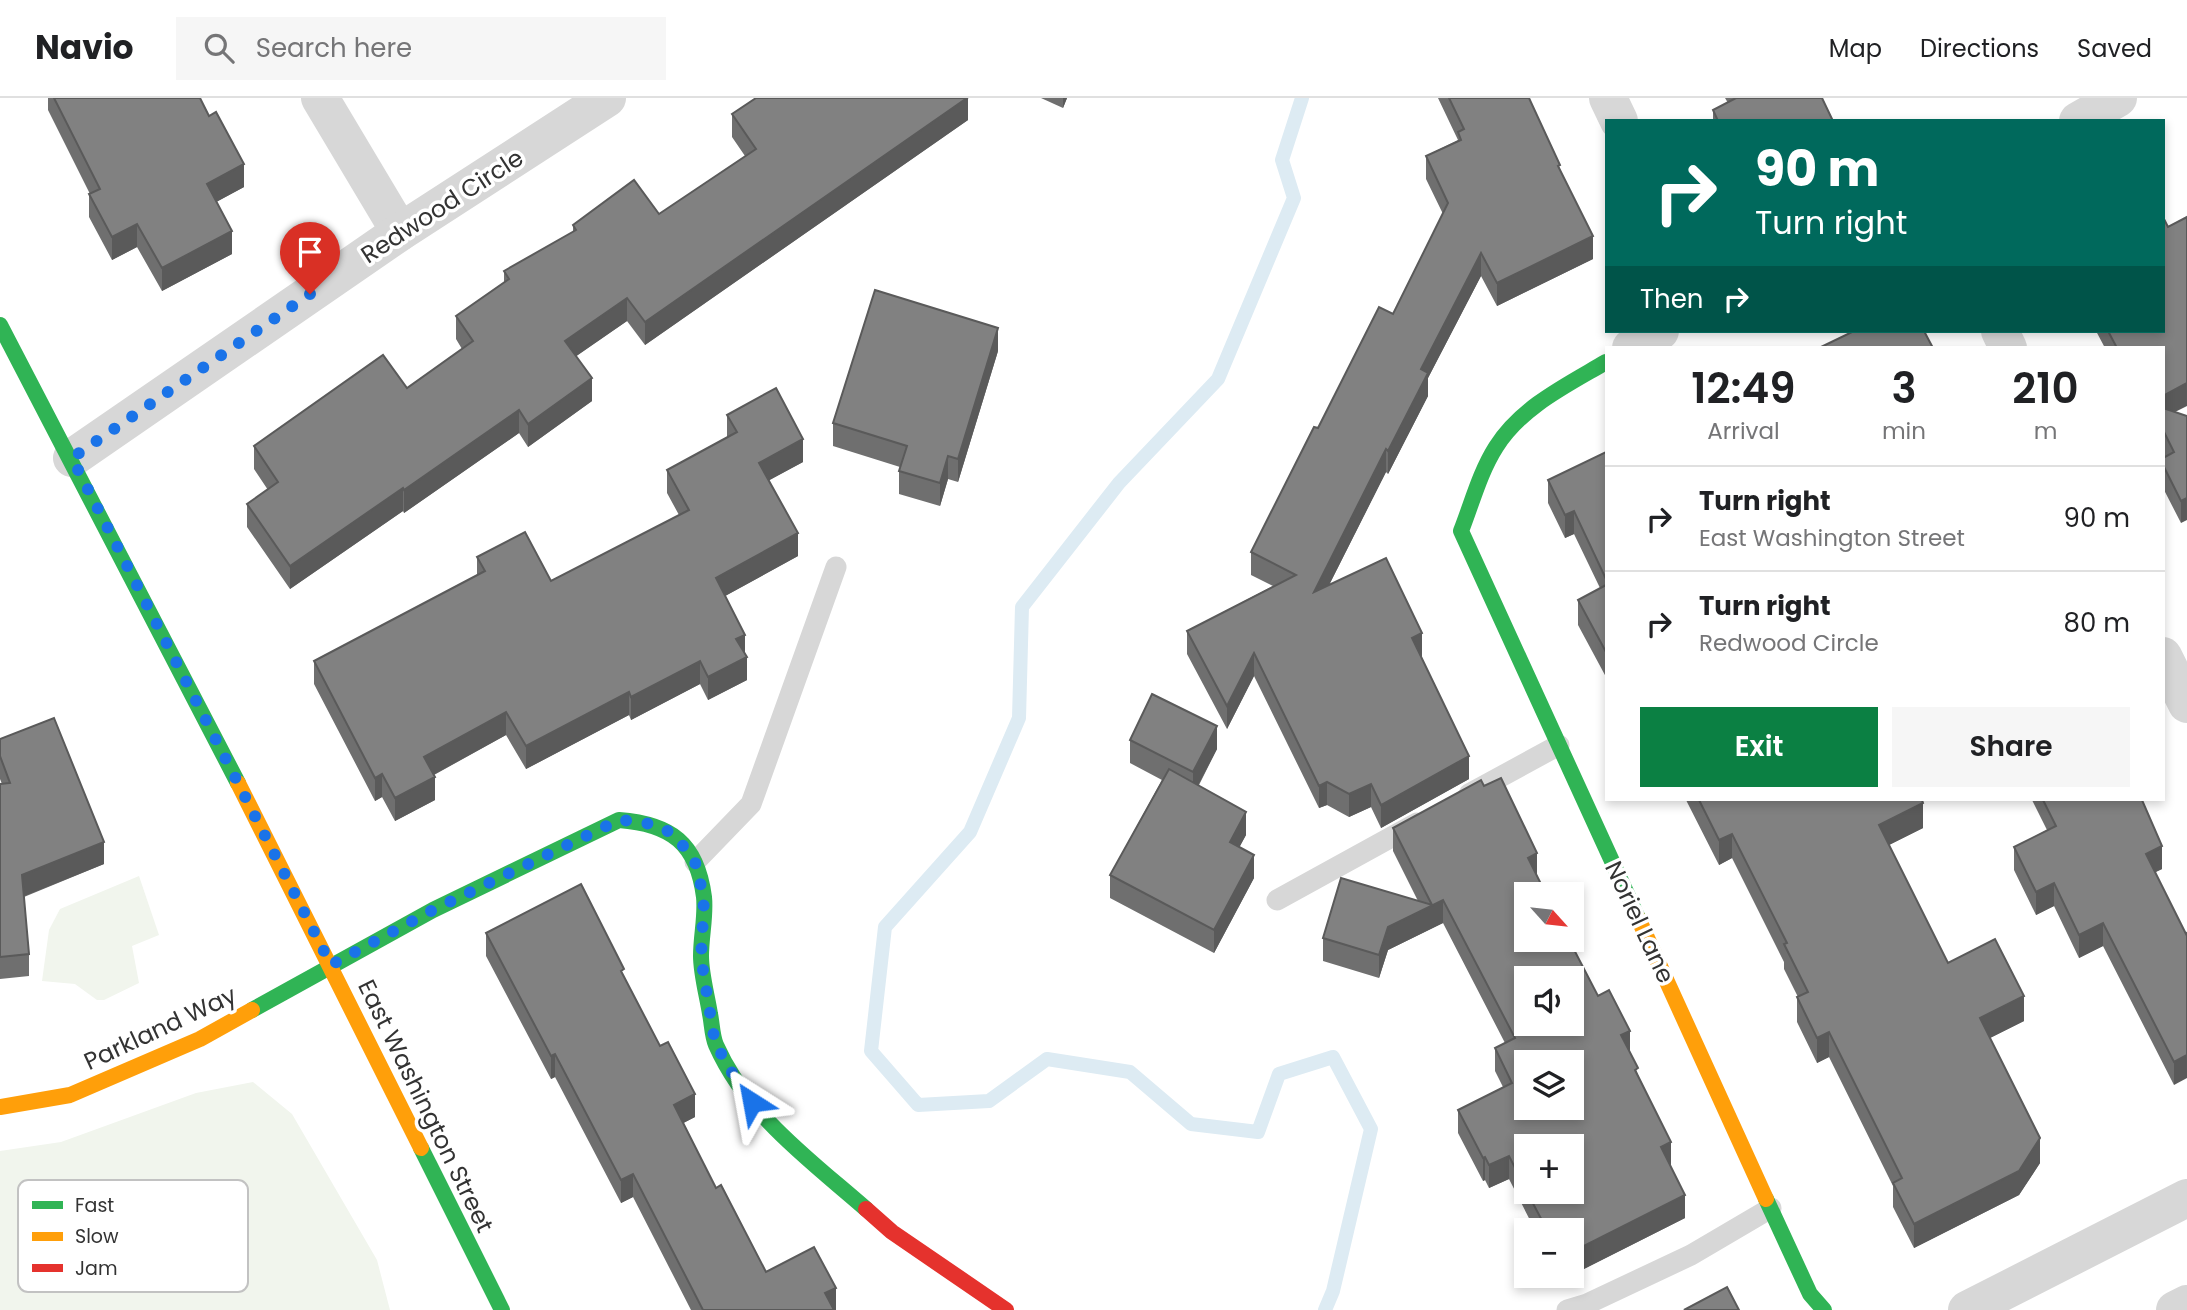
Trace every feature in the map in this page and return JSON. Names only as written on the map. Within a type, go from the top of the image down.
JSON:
[{"type":"street","points":[[320,98],[400,232]]},
{"type":"street","name":"Redwood Circle","points":[[72,458],[400,232],[607,98]]},
{"type":"street","points":[[1608,98],[1618,119]]},
{"type":"street","points":[[2081,119],[2118,98]]},
{"type":"street","name":"East Washington Street","points":[[0,325],[72,458],[331,965],[502,1310]]},
{"type":"street","points":[[1634,346],[1657,333]]},
{"type":"street","name":"Noriel Lane","points":[[1605,363],[1539,402],[1502,438],[1480,481],[1461,531],[1811,1294],[1824,1310]]},
{"type":"street","points":[[2165,653],[2187,639]]},
{"type":"street","points":[[2165,658],[2187,704]]},
{"type":"street","name":"Parkland Way","points":[[0,1107],[37,1102],[82,1090],[200,1039],[433,910],[619,820],[643,822],[665,829],[678,839],[695,862]]},
{"type":"street","points":[[695,862],[704,898],[701,958],[715,1043],[738,1083],[766,1121],[892,1232],[1006,1310]]},
{"type":"street","points":[[1966,1310],[2187,1198]]},
{"type":"street","points":[[2175,1310],[2187,1304]]},
{"type":"lane","points":[[695,862],[751,804],[836,567]]},
{"type":"lane","points":[[1277,900],[1559,745]]},
{"type":"lane","points":[[1567,1310],[1587,1304],[1691,1255],[1771,1208]]},
{"type":"shaded area","points":[[139,876],[159,935],[132,946],[139,983],[104,1000],[97,1000],[75,984],[42,981],[49,930],[60,909]]},
{"type":"shaded area","points":[[253,1082],[292,1114],[377,1260],[390,1310],[0,1310],[0,1151],[61,1142],[196,1093]]},
{"type":"building","points":[[54,98],[200,98],[209,116],[216,112],[244,164],[207,184],[232,231],[162,268],[137,224],[112,237],[89,194],[100,189]]},
{"type":"building","points":[[756,98],[967,98],[645,322],[627,298],[565,341],[592,378],[528,424],[519,410],[290,566],[247,504],[278,482],[254,446],[383,355],[407,388],[473,341],[456,316],[509,279],[504,271],[576,230],[573,225],[634,180],[659,214],[756,149],[732,114]]},
{"type":"building","points":[[1449,98],[1529,98],[1560,165],[1558,166],[1593,236],[1497,283],[1481,253],[1421,369],[1428,373],[1388,451],[1386,449],[1314,592],[1386,558],[1422,633],[1412,638],[1469,756],[1381,805],[1371,784],[1349,794],[1327,782],[1319,786],[1254,653],[1227,706],[1187,631],[1296,575],[1251,552],[1379,307],[1393,314],[1448,203],[1426,156],[1461,140],[1458,132],[1464,129]]},
{"type":"building","points":[[1736,98],[1822,98],[1832,119],[1717,119],[1713,110]]},
{"type":"building","points":[[2187,217],[2187,383],[2165,395],[2165,346],[2116,346],[2109,333],[2165,333],[2165,221],[2168,227]]},
{"type":"building","points":[[875,290],[998,328],[958,459],[948,456],[940,483],[899,471],[907,446],[833,423]]},
{"type":"building","points":[[1850,333],[1925,333],[1932,346],[1823,346]]},
{"type":"building","points":[[776,388],[803,439],[759,463],[798,533],[716,578],[745,635],[736,639],[747,657],[708,677],[700,661],[631,697],[629,692],[526,746],[506,712],[424,757],[435,777],[395,798],[382,774],[375,778],[314,661],[485,571],[477,557],[525,532],[551,581],[689,510],[667,470],[737,432],[727,415]]},
{"type":"building","points":[[2165,409],[2187,416],[2187,498],[2181,501],[2165,469],[2165,457],[2174,452],[2165,434]]},
{"type":"building","points":[[1605,452],[1605,577],[1574,511],[1565,515],[1548,480]]},
{"type":"building","points":[[1605,586],[1605,650],[1578,600]]},
{"type":"building","points":[[1152,694],[1217,726],[1193,772],[1130,740]]},
{"type":"building","points":[[54,718],[104,842],[22,875],[29,954],[0,957],[0,784],[10,783],[0,756],[0,739]]},
{"type":"building","points":[[1169,769],[1246,812],[1230,842],[1254,855],[1214,930],[1110,875]]},
{"type":"building","points":[[1501,778],[1537,853],[1528,858],[1540,882],[1514,882],[1514,952],[1575,952],[1582,966],[1514,966],[1514,1036],[1584,1036],[1584,969],[1598,996],[1609,990],[1630,1031],[1621,1035],[1638,1068],[1635,1070],[1671,1142],[1661,1147],[1685,1195],[1584,1246],[1584,1218],[1541,1218],[1533,1204],[1584,1204],[1584,1134],[1514,1134],[1514,1166],[1509,1156],[1489,1165],[1458,1110],[1512,1083],[1495,1048],[1515,1038],[1443,900],[1388,927],[1379,955],[1323,938],[1341,878],[1432,905],[1393,828],[1481,780],[1484,786]]},
{"type":"building","points":[[1700,801],[1922,801],[1879,825],[1948,963],[1995,939],[2024,996],[1980,1018],[2040,1138],[2019,1171],[1914,1224],[1893,1183],[1902,1178],[1829,1032],[1817,1038],[1797,997],[1808,992],[1784,944],[1787,943],[1732,834],[1719,840]]},
{"type":"building","points":[[2044,801],[2142,801],[2162,846],[2146,854],[2187,933],[2187,1055],[2174,1062],[2103,923],[2079,935],[2054,883],[2036,892],[2014,847],[2056,826]]},
{"type":"building","points":[[581,884],[624,969],[621,971],[660,1046],[668,1042],[695,1094],[674,1105],[716,1188],[721,1185],[766,1272],[814,1247],[836,1288],[825,1293],[834,1310],[703,1310],[633,1174],[621,1180],[555,1054],[551,1056],[486,933]]},
{"type":"building","points":[[1727,1287],[1739,1310],[1684,1310]]},
{"type":"waterway","points":[[1302,98],[1282,160],[1294,198],[1218,379],[1119,483],[1022,607],[1019,718],[970,832],[885,927],[871,1051],[918,1105],[989,1101],[1047,1059],[1130,1072],[1191,1124],[1258,1132],[1279,1074],[1333,1057],[1371,1129],[1333,1291],[1325,1310]]},
{"type":"traffic: fast","points":[[0,325],[238,783]]},
{"type":"traffic: fast","points":[[1605,363],[1546,398],[1506,433],[1485,467],[1461,531],[1638,918]]},
{"type":"traffic: fast","points":[[252,1010],[433,910],[619,820],[653,826],[667,832],[688,850],[700,878],[704,897],[701,956],[703,977],[715,1041],[729,1070],[762,1115],[802,1154],[866,1209]]},
{"type":"traffic: fast","points":[[421,1148],[502,1310]]},
{"type":"traffic: fast","points":[[1766,1199],[1810,1294],[1824,1310]]},
{"type":"traffic: slow","points":[[238,783],[421,1148]]},
{"type":"traffic: slow","points":[[1638,918],[1766,1199]]},
{"type":"traffic: slow","points":[[0,1107],[70,1095],[200,1039],[252,1010]]},
{"type":"traffic: jam","points":[[866,1209],[892,1232],[1006,1310]]},
{"type":"route","points":[[310,294],[72,458],[331,965],[433,910],[619,820],[643,822],[665,829],[678,839],[695,862],[704,898],[701,958],[715,1043],[752,1102]]}]
